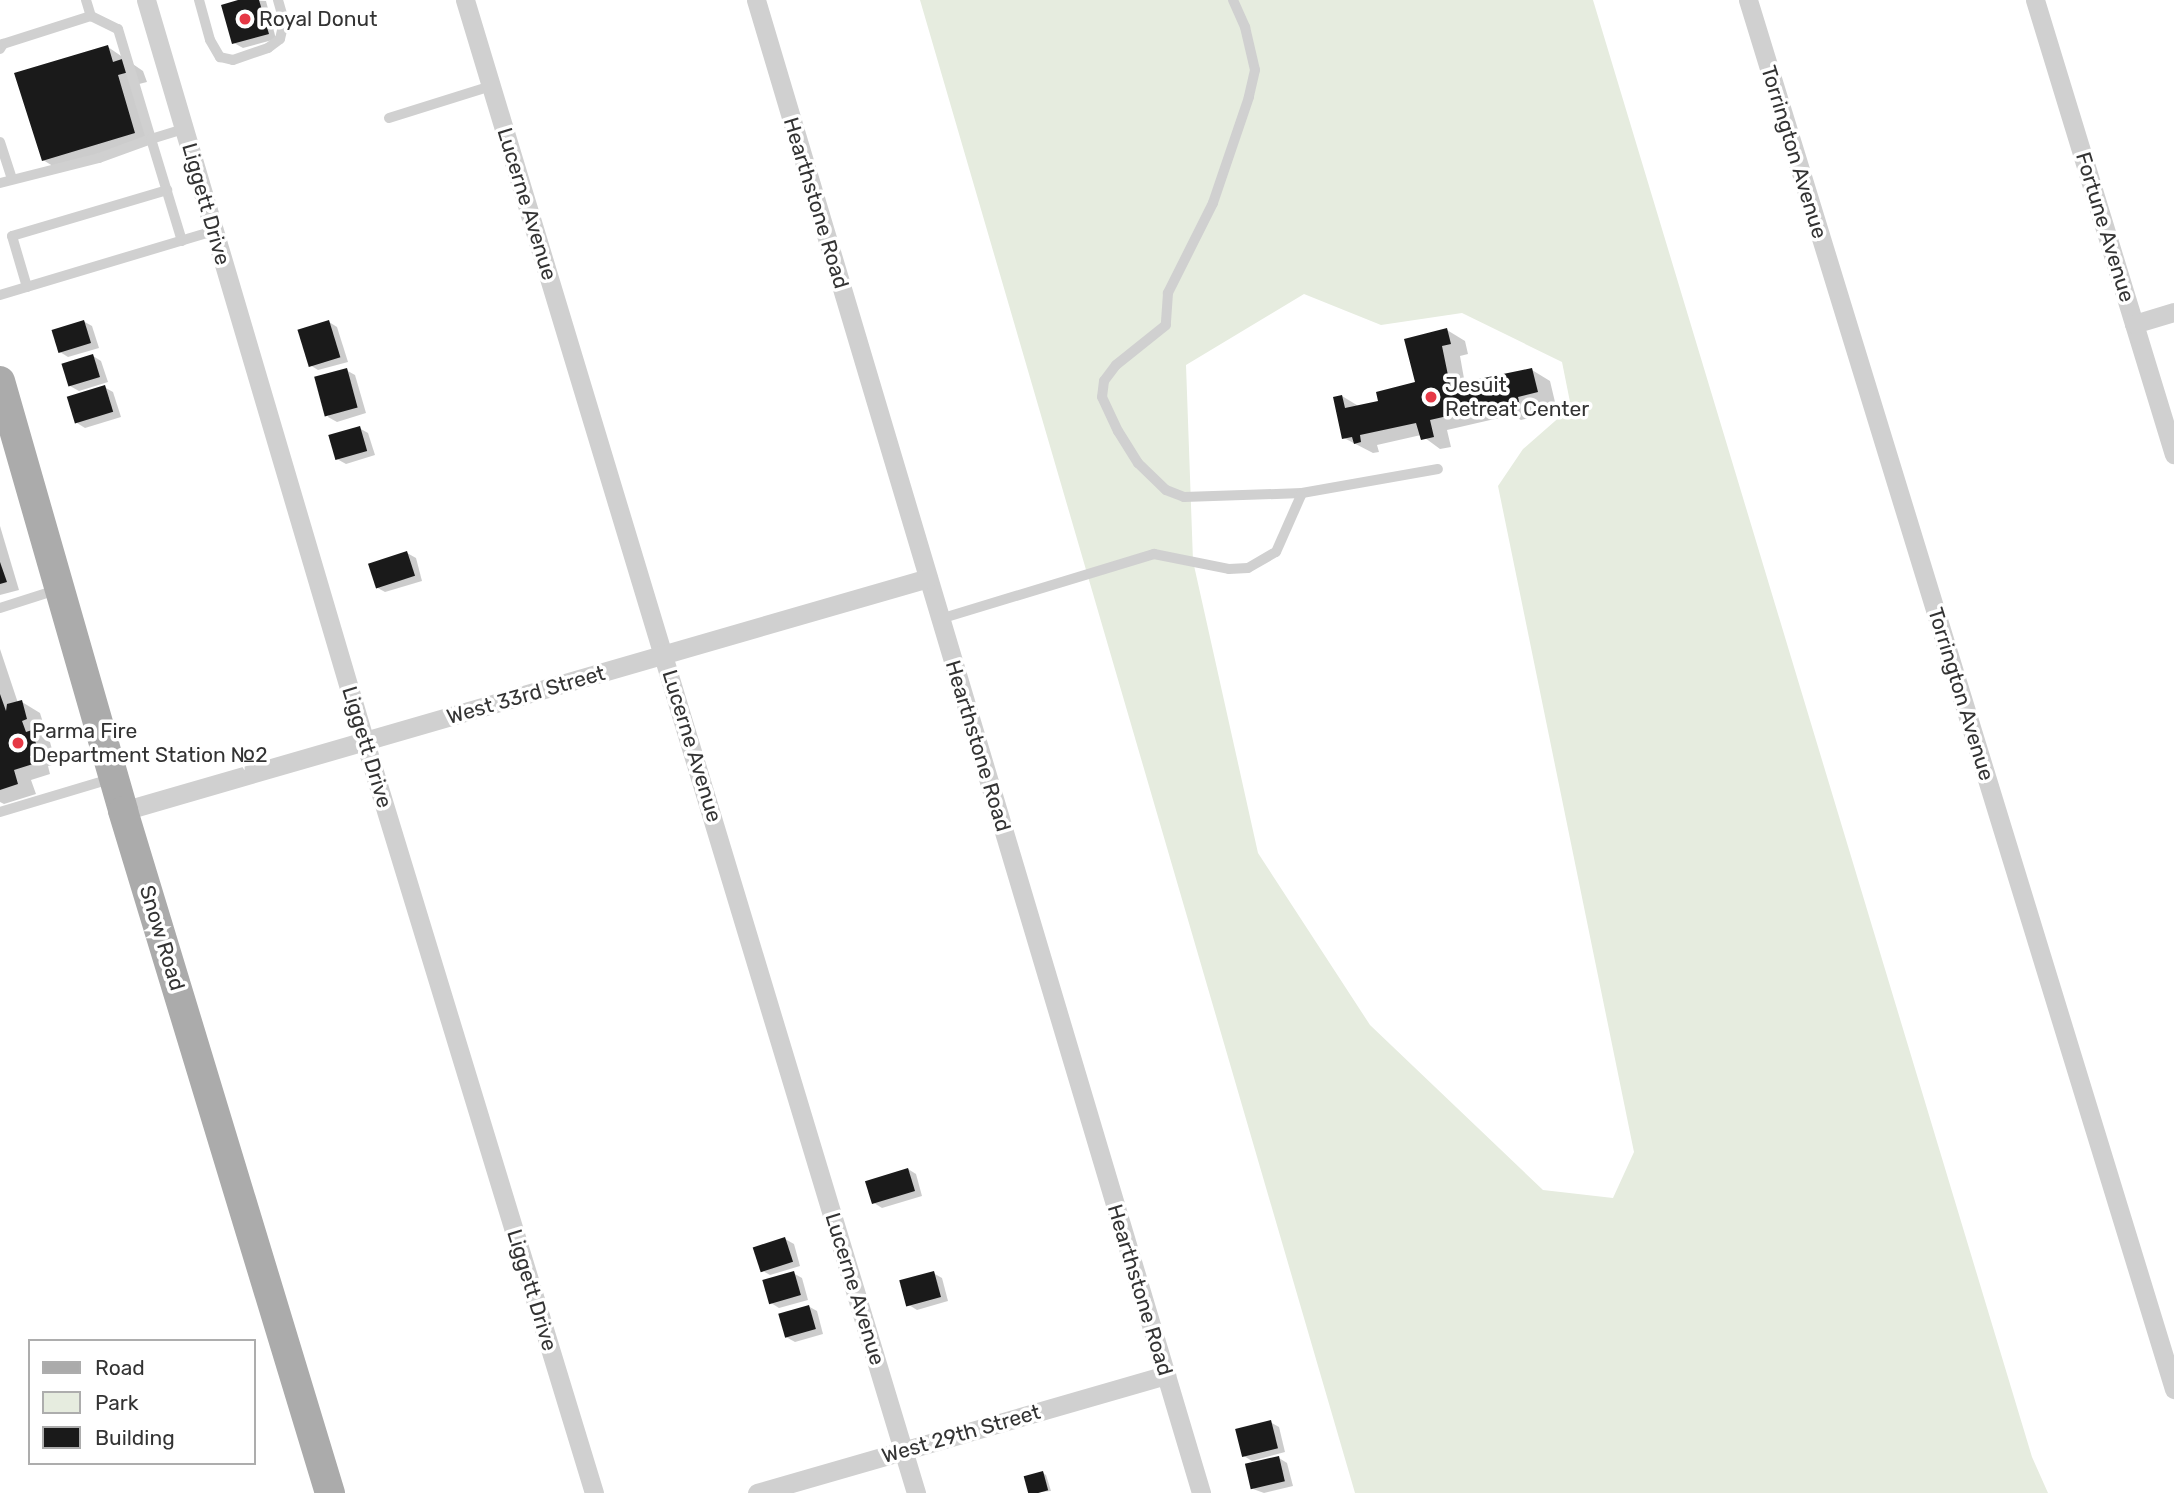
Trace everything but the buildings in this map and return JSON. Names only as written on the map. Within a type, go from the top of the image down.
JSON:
[{"type":"main road","name":"Snow Road","points":[[0,381],[123,811],[330,1493]]},
{"type":"street","name":"Liggett Drive","points":[[146,0],[365,742],[594,1493]]},
{"type":"street","name":"Lucerne Avenue","points":[[465,0],[916,1493]]},
{"type":"street","name":"Hearthstone Road","points":[[756,0],[1201,1493]]},
{"type":"street","name":"Torrington Avenue","points":[[1748,0],[2174,1389]]},
{"type":"street","name":"Fortune Avenue","points":[[2035,0],[2174,454]]},
{"type":"street","points":[[2134,324],[2174,313]]},
{"type":"street","name":"West 33rd Street","points":[[123,811],[928,578]]},
{"type":"street","name":"West 29th Street","points":[[757,1493],[1166,1375]]},
{"type":"lane","points":[[86,0],[91,16]]},
{"type":"lane","points":[[199,0],[220,57],[233,60],[268,48],[280,39],[284,21],[278,0]]},
{"type":"lane","points":[[1233,0],[1245,27],[1255,70],[1249,97],[1213,203],[1168,293],[1167,325],[1116,365],[1104,381],[1102,397],[1118,431],[1138,463],[1166,490],[1184,497],[1302,493],[1438,469]]},
{"type":"lane","points":[[0,49],[3,44],[91,16],[118,29],[182,241]]},
{"type":"lane","points":[[389,118],[491,86]]},
{"type":"lane","points":[[0,183],[99,158],[184,129]]},
{"type":"lane","points":[[0,142],[12,179]]},
{"type":"lane","points":[[27,288],[12,236],[167,190]]},
{"type":"lane","points":[[0,295],[214,231]]},
{"type":"lane","points":[[940,619],[1154,554],[1228,569],[1248,568],[1276,552],[1302,493]]},
{"type":"lane","points":[[0,608],[60,589]]},
{"type":"lane","points":[[0,812],[114,778]]},
{"type":"green space","points":[[920,0],[1593,0],[2032,1457],[2048,1493],[1355,1493]],"holes":[[[1304,294],[1381,325],[1462,313],[1562,362],[1571,407],[1523,449],[1498,486],[1634,1152],[1613,1198],[1543,1190],[1370,1025],[1258,853],[1193,561],[1186,365]]]},
{"type":"place","name":"Royal Donut","points":[[245,19]]},
{"type":"place","name":"Jesuit Retreat Center","points":[[1431,397]]},
{"type":"place","name":"Parma Fire Department Station №2","points":[[18,743]]}]
